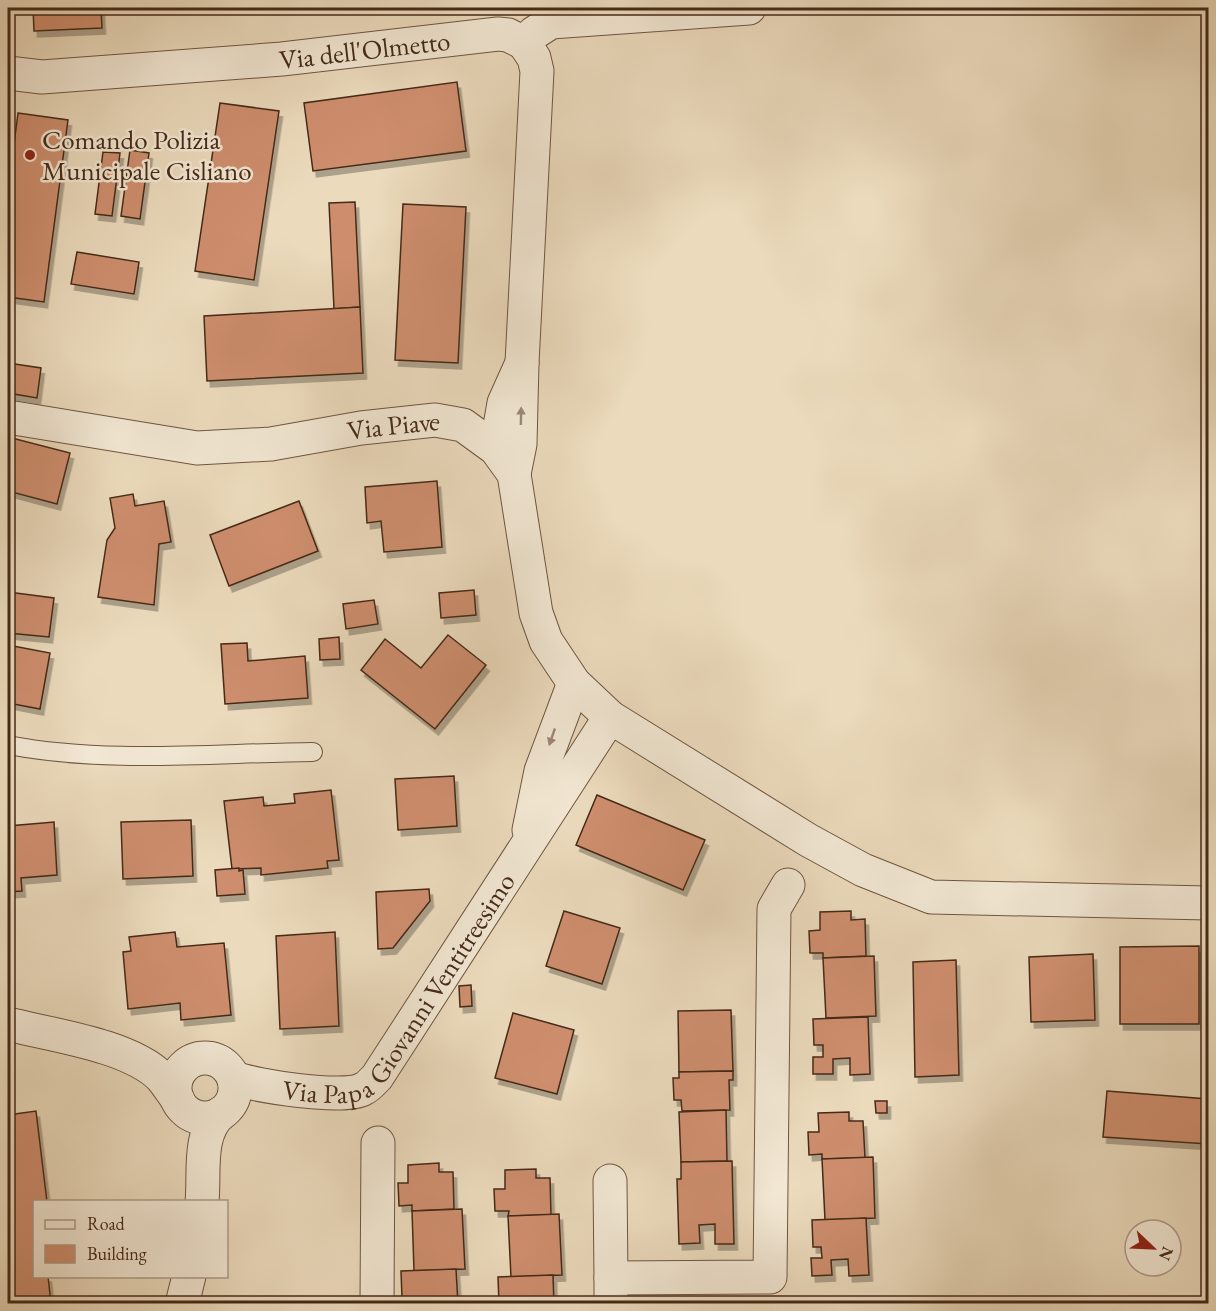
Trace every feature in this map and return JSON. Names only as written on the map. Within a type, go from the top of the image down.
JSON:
[{"type":"street","points":[[749,8],[551,22],[524,43],[534,58],[537,71],[516,374],[520,444],[505,461],[536,613],[546,641],[592,701],[808,840],[863,870],[931,897],[1209,903]]},
{"type":"street","name":"Via dell'Olmetto","points":[[8,72],[42,77],[282,59],[498,34],[508,35],[524,43]]},
{"type":"street","points":[[463,426],[480,414],[516,374]]},
{"type":"street","name":"Via Piave","points":[[8,417],[160,444],[197,448],[271,444],[361,428],[435,420],[463,426],[505,461]]},
{"type":"street","name":"Via Papa Giovanni Ventitreesimo","points":[[524,852],[541,771],[592,701]]},
{"type":"street","name":"Via Papa Giovanni Ventitreesimo","points":[[213,1094],[345,1093],[363,1089],[387,1064],[524,852],[592,701]]},
{"type":"street","points":[[610,1181],[611,1291],[770,1277],[774,909],[788,885]]},
{"type":"street","points":[[8,1024],[108,1048],[160,1076],[213,1094],[211,1122],[203,1159],[202,1200]]},
{"type":"street","points":[[377,1304],[378,1143]]},
{"type":"street","points":[[183,1304],[189,1278]]},
{"type":"lane","points":[[8,745],[51,753],[103,756],[313,752]]},
{"type":"building","points":[[33,8],[101,8],[102,28],[34,31]]},
{"type":"building","points":[[457,82],[466,151],[313,171],[304,103]]},
{"type":"building","points":[[220,103],[279,111],[254,280],[195,271]]},
{"type":"building","points":[[18,113],[68,120],[44,302],[8,297],[8,191]]},
{"type":"building","points":[[130,150],[149,153],[140,219],[121,216]]},
{"type":"building","points":[[103,152],[120,153],[112,216],[95,214]]},
{"type":"building","points":[[355,202],[360,307],[334,309],[329,203]]},
{"type":"building","points":[[403,204],[466,207],[458,363],[395,360]]},
{"type":"building","points":[[77,252],[139,262],[134,294],[71,284]]},
{"type":"building","points":[[360,307],[363,373],[207,381],[204,316]]},
{"type":"building","points":[[8,363],[41,368],[37,398],[8,393]]},
{"type":"building","points":[[8,437],[70,453],[57,504],[8,491]]},
{"type":"building","points":[[437,481],[442,547],[384,552],[381,521],[367,523],[365,487]]},
{"type":"building","points":[[133,494],[135,506],[164,501],[171,542],[159,544],[154,605],[98,597],[107,540],[115,528],[110,498]]},
{"type":"building","points":[[299,501],[318,551],[229,586],[210,535]]},
{"type":"building","points":[[474,590],[476,615],[441,618],[439,593]]},
{"type":"building","points":[[8,592],[54,598],[49,637],[8,633]]},
{"type":"building","points":[[374,600],[378,624],[346,629],[343,604]]},
{"type":"building","points":[[448,635],[486,665],[435,729],[361,670],[385,639],[421,668]]},
{"type":"building","points":[[339,637],[340,659],[320,660],[319,639]]},
{"type":"building","points":[[247,643],[248,661],[305,656],[308,698],[225,704],[221,644]]},
{"type":"building","points":[[8,645],[50,653],[40,709],[8,703]]},
{"type":"building","points":[[454,776],[457,826],[398,830],[395,779]]},
{"type":"building","points":[[331,790],[339,860],[327,861],[328,868],[261,875],[261,868],[232,869],[224,801],[263,797],[264,806],[295,803],[294,794]]},
{"type":"building","points":[[597,795],[705,840],[683,890],[576,845]]},
{"type":"building","points":[[191,820],[193,876],[123,879],[121,822]]},
{"type":"building","points":[[54,822],[57,875],[21,878],[22,891],[8,892],[8,826]]},
{"type":"building","points":[[239,868],[239,871],[243,870],[245,894],[217,896],[215,870]]},
{"type":"building","points":[[429,889],[430,901],[393,948],[378,949],[376,892]]},
{"type":"building","points":[[564,911],[620,928],[602,984],[546,966]]},
{"type":"building","points":[[851,911],[851,920],[865,919],[866,956],[823,958],[823,953],[810,953],[809,931],[820,930],[820,912]]},
{"type":"building","points":[[175,932],[177,947],[224,943],[231,1015],[181,1020],[180,1003],[128,1009],[123,952],[131,951],[129,937]]},
{"type":"building","points":[[335,932],[339,1026],[280,1029],[276,936]]},
{"type":"building","points":[[1199,946],[1199,1024],[1120,1024],[1120,947]]},
{"type":"building","points":[[1093,954],[1095,1020],[1031,1022],[1029,957]]},
{"type":"building","points":[[874,956],[876,1016],[826,1018],[823,958]]},
{"type":"building","points":[[956,960],[959,1075],[915,1077],[913,962]]},
{"type":"building","points":[[471,985],[472,1006],[460,1007],[459,986]]},
{"type":"building","points":[[731,1010],[733,1071],[679,1072],[678,1011]]},
{"type":"building","points":[[513,1013],[574,1030],[557,1094],[495,1078]]},
{"type":"building","points":[[868,1017],[870,1074],[850,1075],[850,1058],[833,1059],[833,1074],[813,1074],[813,1057],[823,1057],[823,1045],[814,1045],[813,1019]]},
{"type":"building","points":[[733,1071],[733,1080],[729,1080],[730,1110],[682,1111],[681,1100],[674,1100],[673,1078],[679,1078],[679,1072]]},
{"type":"building","points":[[1107,1091],[1208,1099],[1208,1144],[1103,1137]]},
{"type":"building","points":[[875,1101],[887,1101],[887,1113],[876,1113]]},
{"type":"building","points":[[726,1110],[727,1161],[681,1162],[679,1112]]},
{"type":"building","points":[[36,1111],[47,1200],[33,1200],[33,1278],[48,1278],[51,1304],[8,1304],[8,1115]]},
{"type":"building","points":[[849,1112],[849,1121],[863,1121],[865,1158],[822,1159],[822,1154],[809,1155],[808,1132],[819,1132],[818,1113]]},
{"type":"building","points":[[873,1157],[875,1218],[825,1220],[822,1159]]},
{"type":"building","points":[[732,1161],[734,1244],[715,1244],[715,1224],[699,1225],[700,1243],[679,1244],[677,1179],[681,1179],[681,1162]]},
{"type":"building","points":[[439,1163],[439,1172],[453,1172],[454,1209],[412,1211],[412,1205],[399,1206],[398,1183],[408,1183],[408,1165]]},
{"type":"building","points":[[536,1169],[536,1178],[550,1178],[551,1215],[508,1216],[509,1211],[495,1211],[494,1189],[505,1189],[505,1170]]},
{"type":"building","points":[[462,1209],[465,1269],[414,1271],[412,1211]]},
{"type":"building","points":[[559,1214],[562,1275],[511,1277],[508,1216]]},
{"type":"building","points":[[866,1218],[869,1275],[849,1276],[848,1259],[831,1260],[832,1275],[812,1276],[811,1258],[822,1258],[821,1247],[813,1247],[812,1220]]},
{"type":"building","points":[[456,1269],[458,1304],[411,1304],[411,1297],[402,1298],[401,1271]]},
{"type":"building","points":[[553,1275],[554,1304],[499,1304],[498,1277]]},
{"type":"place","name":"Comando Polizia Municipale Cisliano","points":[[30,155]]}]
